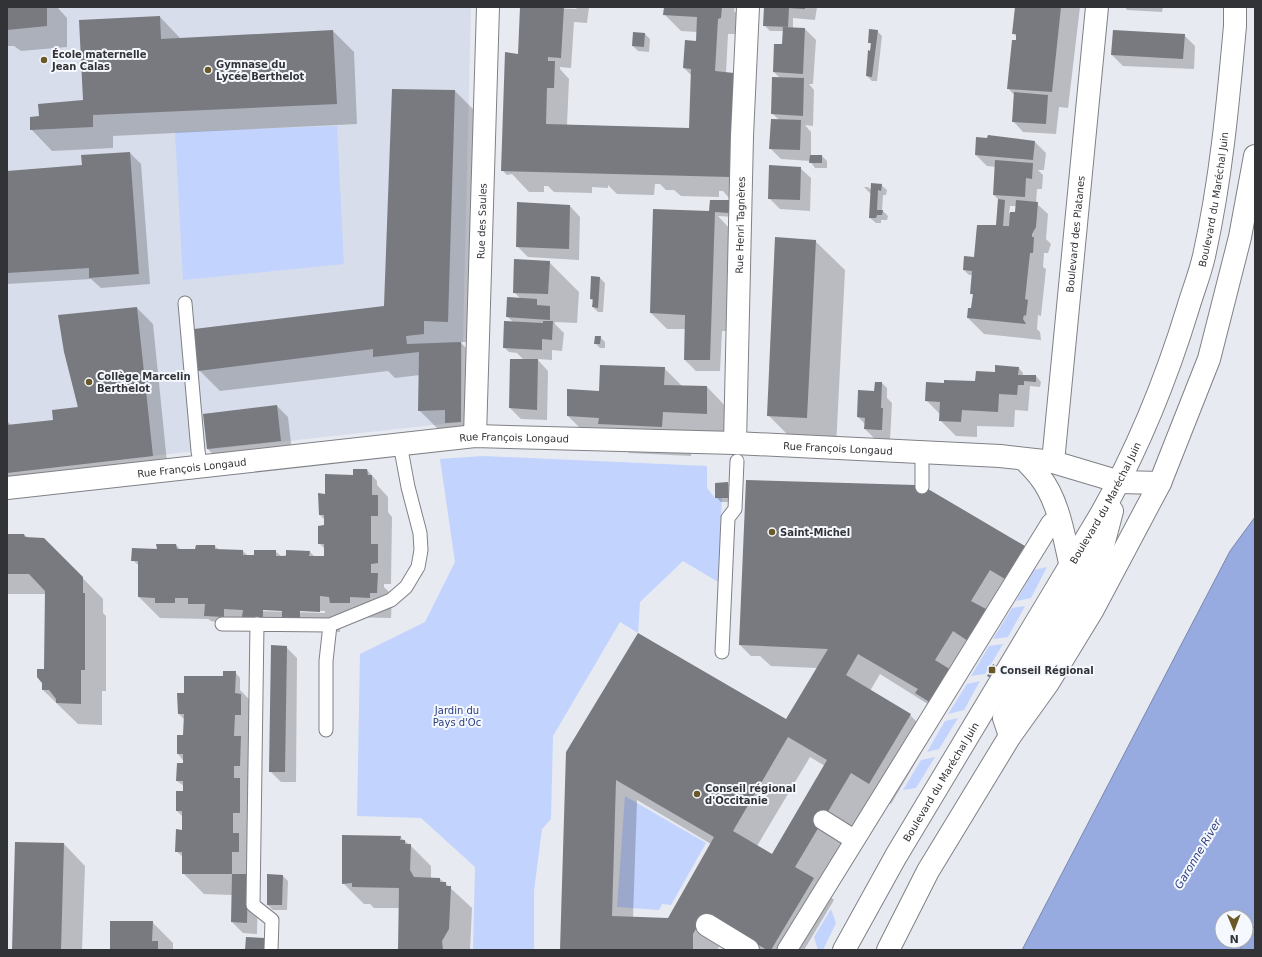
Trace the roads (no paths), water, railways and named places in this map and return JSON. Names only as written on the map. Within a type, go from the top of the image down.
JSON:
[{"type":"street","name":"Rue des Saules","points":[[475,436],[488,7]]},
{"type":"street","name":"Rue Henri Tagnères","points":[[736,452],[742,136],[748,7]]},
{"type":"street","name":"Boulevard des Platanes","points":[[1053,462],[1097,7]]},
{"type":"street","name":"Boulevard du Maréchal Juin","points":[[844,950],[896,856],[1120,482],[1138,442],[1176,348],[1204,257],[1224,141],[1235,26],[1235,7]]},
{"type":"street","points":[[888,950],[928,871],[1010,736],[1048,682],[1092,611],[1160,482],[1209,359],[1240,237],[1255,156]]},
{"type":"street","name":"Rue François Longaud","points":[[7,488],[201,468],[475,436],[736,452],[922,452],[1024,458],[1053,462],[1120,482],[1160,482]]},
{"type":"street","points":[[1024,458],[1041,477],[1050,495],[1062,530],[1070,567]]},
{"type":"street","points":[[1010,736],[1004,718],[1100,557],[1120,482]]},
{"type":"street","points":[[787,950],[1051,523]]},
{"type":"street","points":[[823,820],[855,840]]},
{"type":"street","points":[[707,925],[748,950]]},
{"type":"lane","points":[[185,303],[198,451],[201,468]]},
{"type":"lane","points":[[222,624],[330,625],[391,600],[406,587],[418,567],[421,550],[420,532],[400,444]]},
{"type":"lane","points":[[722,652],[728,518],[735,510],[736,452]]},
{"type":"lane","points":[[922,452],[922,487]]},
{"type":"lane","points":[[257,624],[253,905],[272,920],[271,950]]},
{"type":"lane","points":[[326,730],[326,661],[330,625]]},
{"type":"water","name":"Garonne River","points":[[1255,517],[1255,925],[1254,927],[1254,909],[1214,909],[1214,949],[1240,950],[1022,950],[1230,551]]},
{"type":"place","name":"École maternelle Jean Calas","points":[[44,60]]},
{"type":"place","name":"Gymnase du Lycée Berthelot","points":[[208,70]]},
{"type":"place","name":"Collège Marcelin Berthelot","points":[[89,382]]},
{"type":"place","name":"Saint-Michel","points":[[772,532]]},
{"type":"place","name":"Conseil Régional","points":[[992,670]]},
{"type":"place","name":"Conseil régional d'Occitanie","points":[[697,794]]},
{"type":"park label","name":"Jardin du Pays d'Oc","points":[[457,716]]}]
